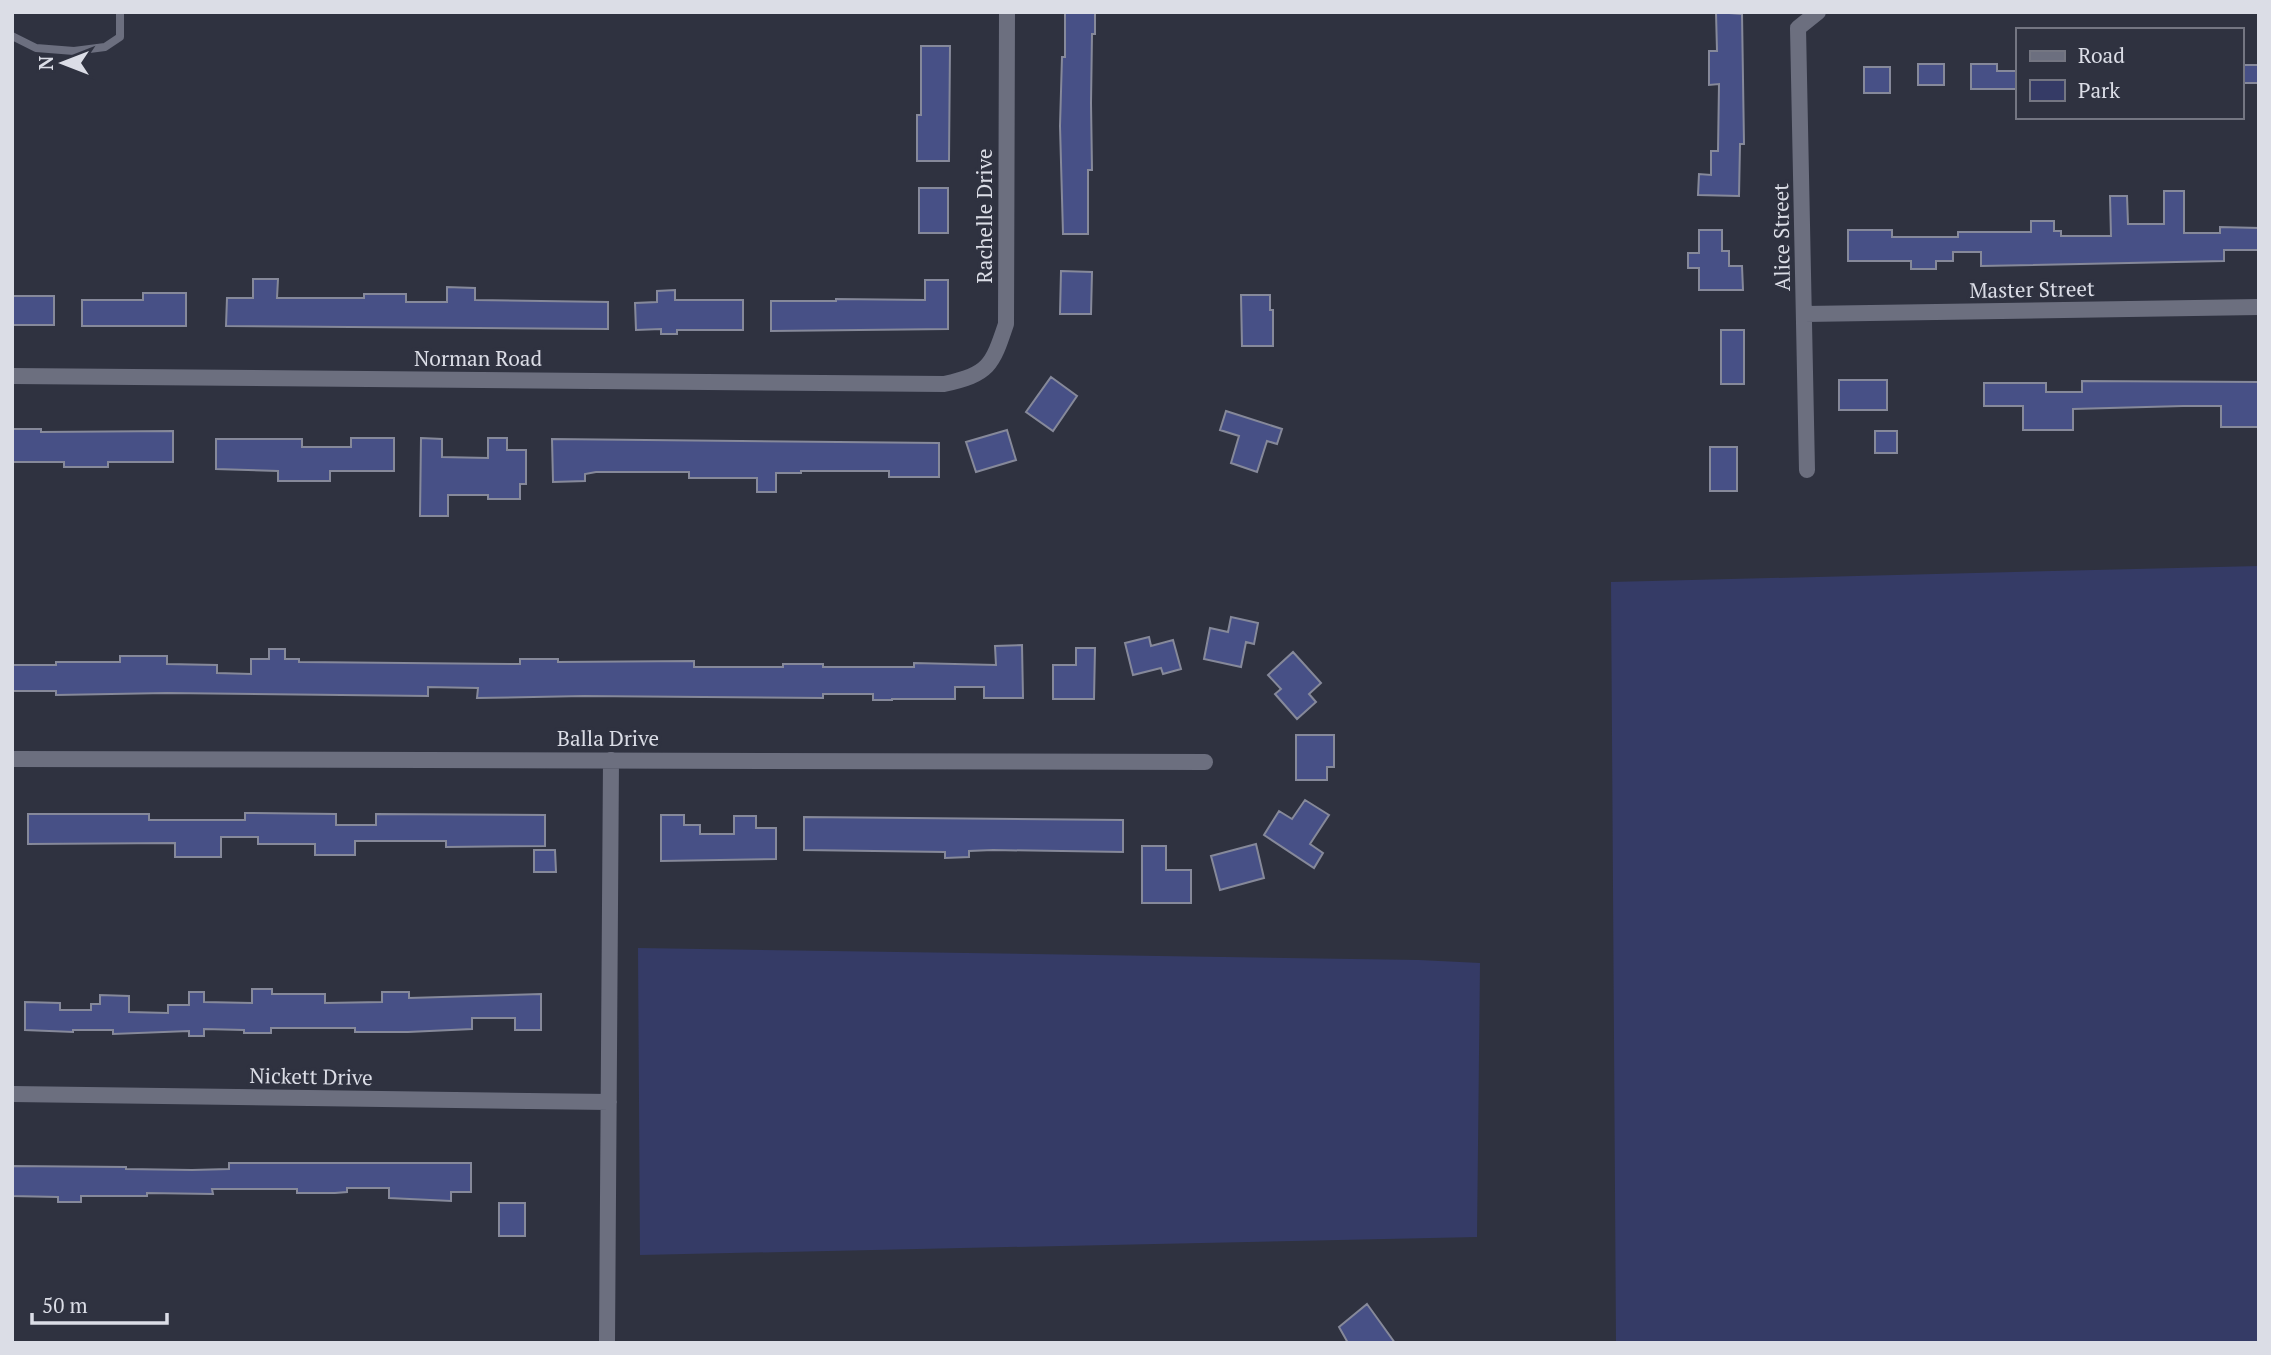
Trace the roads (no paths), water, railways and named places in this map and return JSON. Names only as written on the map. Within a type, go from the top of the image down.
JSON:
[{"type":"street","name":"Rachelle Drive","points":[[944,384],[971,378],[994,359],[1006,324],[1007,12]]},
{"type":"street","name":"Alice Street","points":[[1807,470],[1798,29],[1818,12]]},
{"type":"street","name":"Master Street","points":[[1805,314],[2259,307]]},
{"type":"street","name":"Norman Road","points":[[12,376],[944,384]]},
{"type":"street","name":"Balla Drive","points":[[12,759],[1205,762]]},
{"type":"street","points":[[607,1343],[611,760]]},
{"type":"street","name":"Nickett Drive","points":[[12,1094],[608,1102]]},
{"type":"lane","points":[[12,36],[36,48],[74,51],[105,47],[120,37],[120,12]]}]
